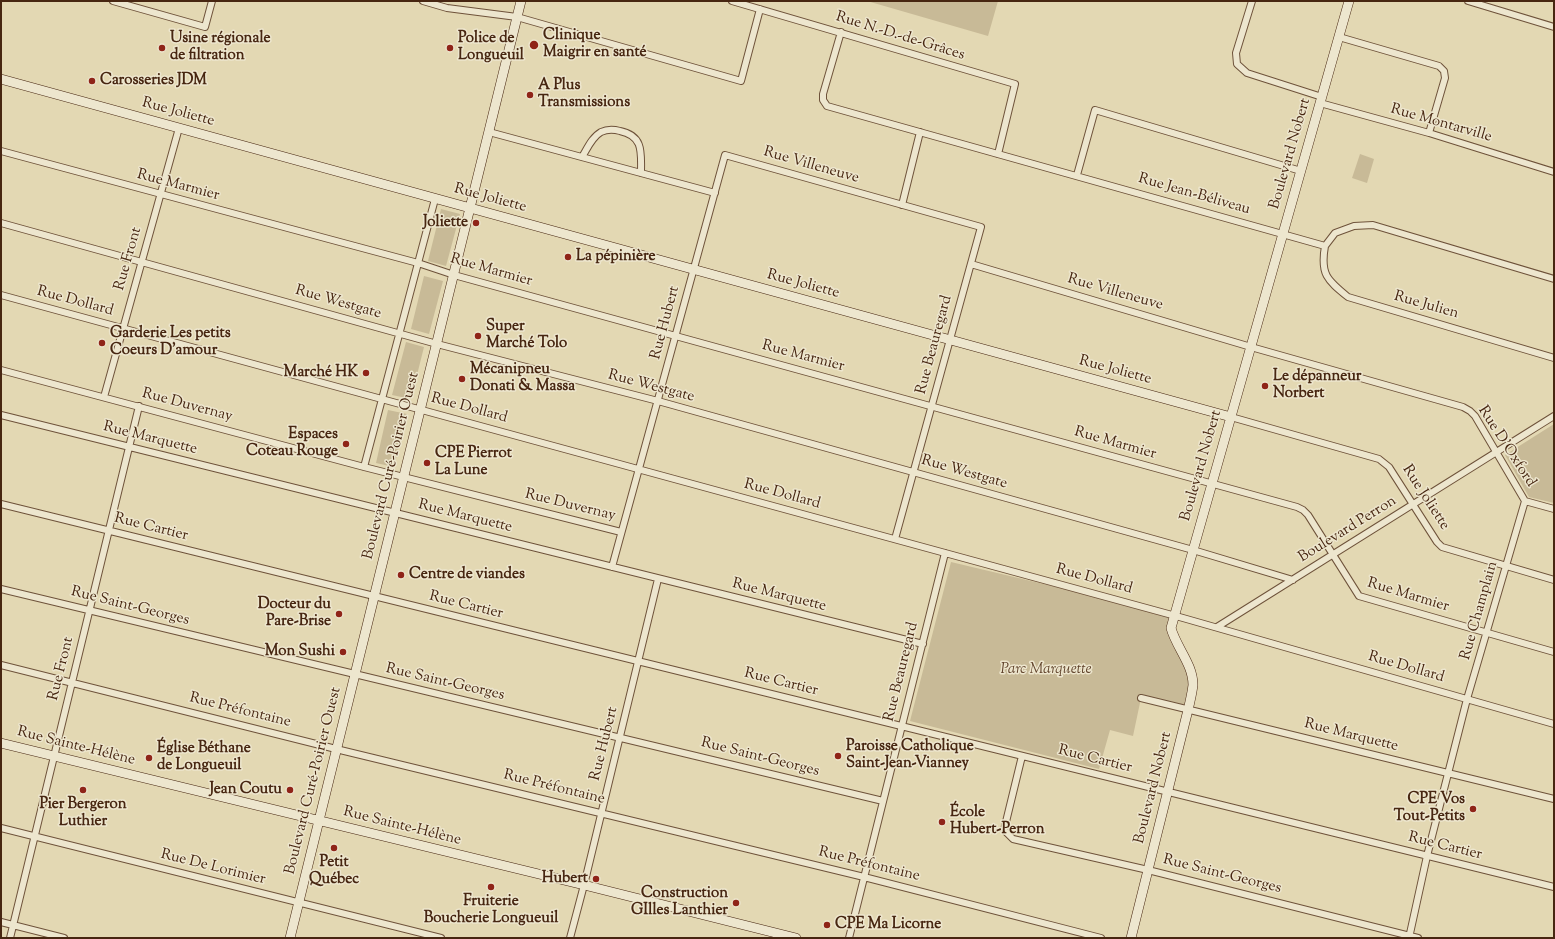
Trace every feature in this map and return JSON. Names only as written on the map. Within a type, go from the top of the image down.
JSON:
[{"type":"street","points":[[113,1],[205,27],[212,1]]},
{"type":"street","points":[[423,1],[447,8],[518,17],[741,81],[760,9]]},
{"type":"street","name":"Boulevard Curé-Poirier Ouest","points":[[290,938],[521,1]]},
{"type":"street","name":"Rue N.-D.-de-Grâces","points":[[732,1],[1015,84],[998,154]]},
{"type":"street","name":"Rue Montarville","points":[[1252,1],[1236,53],[1237,64],[1246,73],[1321,100],[1554,172]]},
{"type":"street","name":"Boulevard Nobert","points":[[1131,938],[1192,690],[1192,678],[1185,659],[1173,638],[1171,628],[1174,615],[1349,1]]},
{"type":"street","points":[[1468,1],[1554,27]]},
{"type":"street","name":"Rue Jean-Béliveau","points":[[841,32],[823,94],[823,100],[827,106],[1077,175],[1325,246]]},
{"type":"street","points":[[1339,37],[1439,66],[1444,71],[1445,78],[1429,133]]},
{"type":"street","name":"Rue Joliette","points":[[1,79],[1379,459],[1389,467],[1437,542],[1442,547],[1554,580]]},
{"type":"street","points":[[1077,175],[1095,110],[1301,171]]},
{"type":"street","name":"Rue Front","points":[[104,397],[179,128]]},
{"type":"street","points":[[582,157],[594,139],[601,132],[611,129],[622,131],[631,135],[639,143],[641,151],[641,173]]},
{"type":"street","points":[[489,132],[715,193]]},
{"type":"street","points":[[902,205],[920,132]]},
{"type":"street","name":"Rue Marmier","points":[[1,151],[160,195],[418,263],[454,275],[1297,507],[1308,515],[1332,556],[1359,596],[1554,652]]},
{"type":"street","name":"Rue Villeneuve","points":[[726,155],[981,227]]},
{"type":"street","name":"Rue Hubert","points":[[612,567],[726,155]]},
{"type":"street","name":"Boulevard Curé-Poirier Ouest","points":[[364,467],[435,198]]},
{"type":"street","name":"Rue Westgate","points":[[1,223],[436,344],[658,402],[914,472],[1193,550],[1293,580]]},
{"type":"street","points":[[1325,246],[1335,233],[1354,226],[1373,225],[1554,279]]},
{"type":"street","name":"Rue Beauregard","points":[[895,539],[981,227]]},
{"type":"street","name":"Rue Julien","points":[[1325,246],[1323,259],[1325,270],[1331,283],[1348,297],[1554,358]]},
{"type":"street","name":"Rue Villeneuve","points":[[971,264],[1251,347]]},
{"type":"street","name":"Rue Dollard","points":[[1,295],[1218,627],[1554,724]]},
{"type":"street","name":"Rue D'Oxford","points":[[1251,347],[1463,407],[1475,416],[1525,501],[1554,509]]},
{"type":"street","name":"Rue Duvernay","points":[[1,370],[364,467],[621,532]]},
{"type":"street","name":"Rue Front","points":[[10,938],[139,406]]},
{"type":"street","name":"Rue Marquette","points":[[1,415],[923,644]]},
{"type":"street","name":"Boulevard Perron","points":[[1218,627],[1554,416]]},
{"type":"street","name":"Rue Champlain","points":[[1409,937],[1427,856],[1467,700],[1488,633],[1525,501]]},
{"type":"street","name":"Rue Cartier","points":[[1,504],[1554,887]]},
{"type":"street","name":"Rue Beauregard","points":[[849,938],[946,553]]},
{"type":"street","name":"Rue Hubert","points":[[570,938],[602,813],[658,579]]},
{"type":"street","name":"Rue Saint-Georges","points":[[1,589],[883,801]]},
{"type":"street","name":"Rue Préfontaine","points":[[1,665],[336,749],[864,877],[1101,938]]},
{"type":"street","name":"Rue Marquette","points":[[1141,698],[1554,800]]},
{"type":"street","name":"Rue Sainte-Hélène","points":[[1,743],[796,938]]},
{"type":"street","name":"Rue Saint-Georges","points":[[1022,756],[1004,830],[1013,839],[1148,870],[1409,937],[1418,938]]},
{"type":"street","name":"Rue De Lorimier","points":[[1,828],[441,938]]},
{"type":"street","points":[[1,922],[64,938]]},
{"type":"green space","points":[[867,1],[998,1],[988,36]]},
{"type":"green space","points":[[1360,154],[1374,159],[1367,183],[1352,178]]},
{"type":"green space","points":[[441,209],[460,214],[446,266],[428,261]]},
{"type":"green space","points":[[424,276],[443,281],[429,334],[411,329]]},
{"type":"green space","points":[[406,342],[424,347],[411,399],[392,395]]},
{"type":"green space","points":[[388,410],[407,414],[394,467],[376,463]]},
{"type":"green space","points":[[1554,424],[1554,503],[1529,497],[1505,455]]},
{"type":"green space","name":"Parc Marquette","points":[[951,562],[1174,615],[1169,632],[1187,669],[1191,695],[1188,710],[1141,698],[1133,736],[1110,730],[1099,769],[910,721]]},
{"type":"place","name":"Clinique Maigrir en santé","points":[[534,45]]},
{"type":"place","name":"Usine régionale de filtration","points":[[162,48]]},
{"type":"place","name":"Police de Longueuil","points":[[450,48]]},
{"type":"place","name":"Carosseries JDM","points":[[92,81]]},
{"type":"place","name":"A Plus Transmissions","points":[[530,95]]},
{"type":"place","name":"Joliette","points":[[476,223]]},
{"type":"place","name":"La pépinière","points":[[568,257]]},
{"type":"place","name":"Super Marché Tolo","points":[[478,336]]},
{"type":"place","name":"Garderie Les petits Coeurs D'amour","points":[[102,343]]},
{"type":"place","name":"Marché HK","points":[[366,373]]},
{"type":"place","name":"Mécanipneu Donati & Massa","points":[[462,379]]},
{"type":"place","name":"Le dépanneur Norbert","points":[[1265,386]]},
{"type":"place","name":"Espaces Coteau Rouge","points":[[346,444]]},
{"type":"place","name":"CPE Pierrot La Lune","points":[[427,463]]},
{"type":"place","name":"Centre de viandes","points":[[401,575]]},
{"type":"place","name":"Docteur du Pare-Brise","points":[[339,614]]},
{"type":"place","name":"Mon Sushi","points":[[343,652]]},
{"type":"place","name":"Paroisse Catholique Saint-Jean-Vianney","points":[[838,756]]},
{"type":"place","name":"Église Béthane de Longueuil","points":[[149,758]]},
{"type":"place","name":"Pier Bergeron Luthier","points":[[83,790]]},
{"type":"place","name":"Jean Coutu","points":[[290,790]]},
{"type":"place","name":"CPE Vos Tout-Petits","points":[[1473,809]]},
{"type":"place","name":"École Hubert-Perron","points":[[942,822]]},
{"type":"place","name":"Petit Québec","points":[[334,848]]},
{"type":"place","name":"Hubert","points":[[596,879]]},
{"type":"place","name":"Fruiterie Boucherie Longueuil","points":[[491,887]]},
{"type":"place","name":"Construction GIlles Lanthier","points":[[736,903]]},
{"type":"place","name":"CPE Ma Licorne","points":[[827,925]]}]
